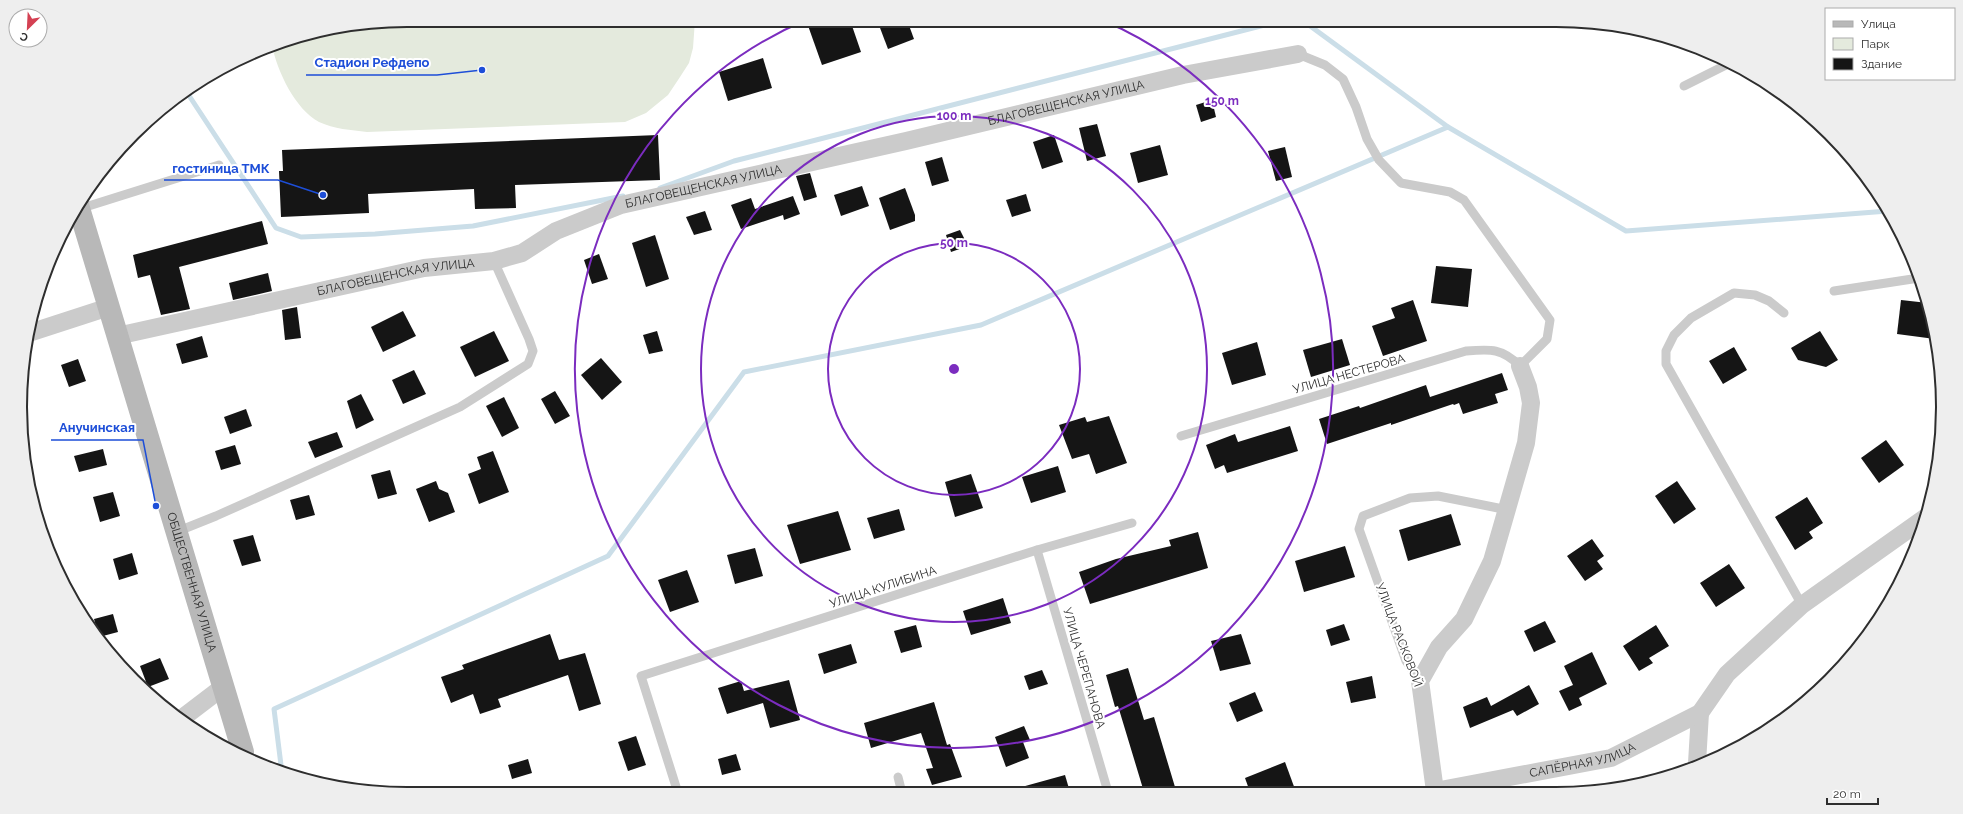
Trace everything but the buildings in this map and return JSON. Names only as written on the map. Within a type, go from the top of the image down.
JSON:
[{"type":"main road","name":"ОБЩЕСТВЕННАЯ УЛИЦА","points":[[80,214],[242,749]]},
{"type":"street","name":"БЛАГОВЕЩЕНСКАЯ УЛИЦА","points":[[117,336],[424,268],[494,261],[522,253],[556,231],[621,205],[906,141],[1183,75],[1298,54]]},
{"type":"street","points":[[34,331],[109,307]]},
{"type":"street","points":[[1420,681],[1439,647],[1464,619],[1492,561],[1526,444],[1531,403],[1528,386],[1520,366]]},
{"type":"street","points":[[1698,759],[1700,713],[1727,674],[1802,605],[1918,523]]},
{"type":"street","name":"УЛИЦА РАСКОВОЙ","points":[[1420,681],[1434,787]]},
{"type":"street","points":[[186,715],[223,687]]},
{"type":"street","name":"САПЁРНАЯ УЛИЦА","points":[[1456,787],[1611,758],[1700,713]]},
{"type":"lane","points":[[1298,54],[1326,66],[1343,79],[1356,107],[1367,140],[1379,160],[1401,183],[1450,192],[1464,200],[1546,314],[1550,320],[1547,339],[1520,366]]},
{"type":"lane","points":[[1684,86],[1724,66]]},
{"type":"lane","points":[[86,205],[219,165]]},
{"type":"lane","points":[[176,532],[216,516],[460,407],[528,364],[533,351],[494,261]]},
{"type":"lane","points":[[1834,291],[1914,279]]},
{"type":"lane","points":[[1784,312],[1769,300],[1755,295],[1734,293],[1686,322],[1674,335],[1666,351],[1666,364],[1802,605]]},
{"type":"lane","name":"УЛИЦА НЕСТЕРОВА","points":[[1181,436],[1466,351],[1490,349],[1509,355],[1520,366]]},
{"type":"lane","name":"УЛИЦА РАСКОВОЙ","points":[[1420,681],[1406,661],[1360,529],[1363,516],[1410,498],[1438,496],[1508,510]]},
{"type":"lane","name":"УЛИЦА КУЛИБИНА","points":[[676,787],[641,676],[1037,550],[1132,523]]},
{"type":"lane","name":"УЛИЦА ЧЕРЕПАНОВА","points":[[1037,550],[1107,787]]},
{"type":"lane","points":[[898,777],[900,787]]},
{"type":"green space","points":[[694,27],[693,48],[689,63],[668,95],[646,113],[625,122],[367,132],[337,128],[319,122],[302,108],[288,88],[273,52],[285,47],[333,34],[382,28]]},
{"type":"waterway","points":[[660,188],[734,161],[1257,27]]},
{"type":"waterway","points":[[1312,27],[1448,127]]},
{"type":"waterway","points":[[189,96],[276,228],[301,237],[375,234],[473,226],[623,196]]},
{"type":"waterway","points":[[281,765],[274,709],[608,556],[744,372],[981,325],[1448,127],[1626,231],[1882,211]]},
{"type":"place","name":"Стадион Рефдепо","points":[[482,70]]},
{"type":"place","name":"гостиница ТМК","points":[[323,195]]},
{"type":"place","name":"Анучинская","points":[[156,506]]}]
